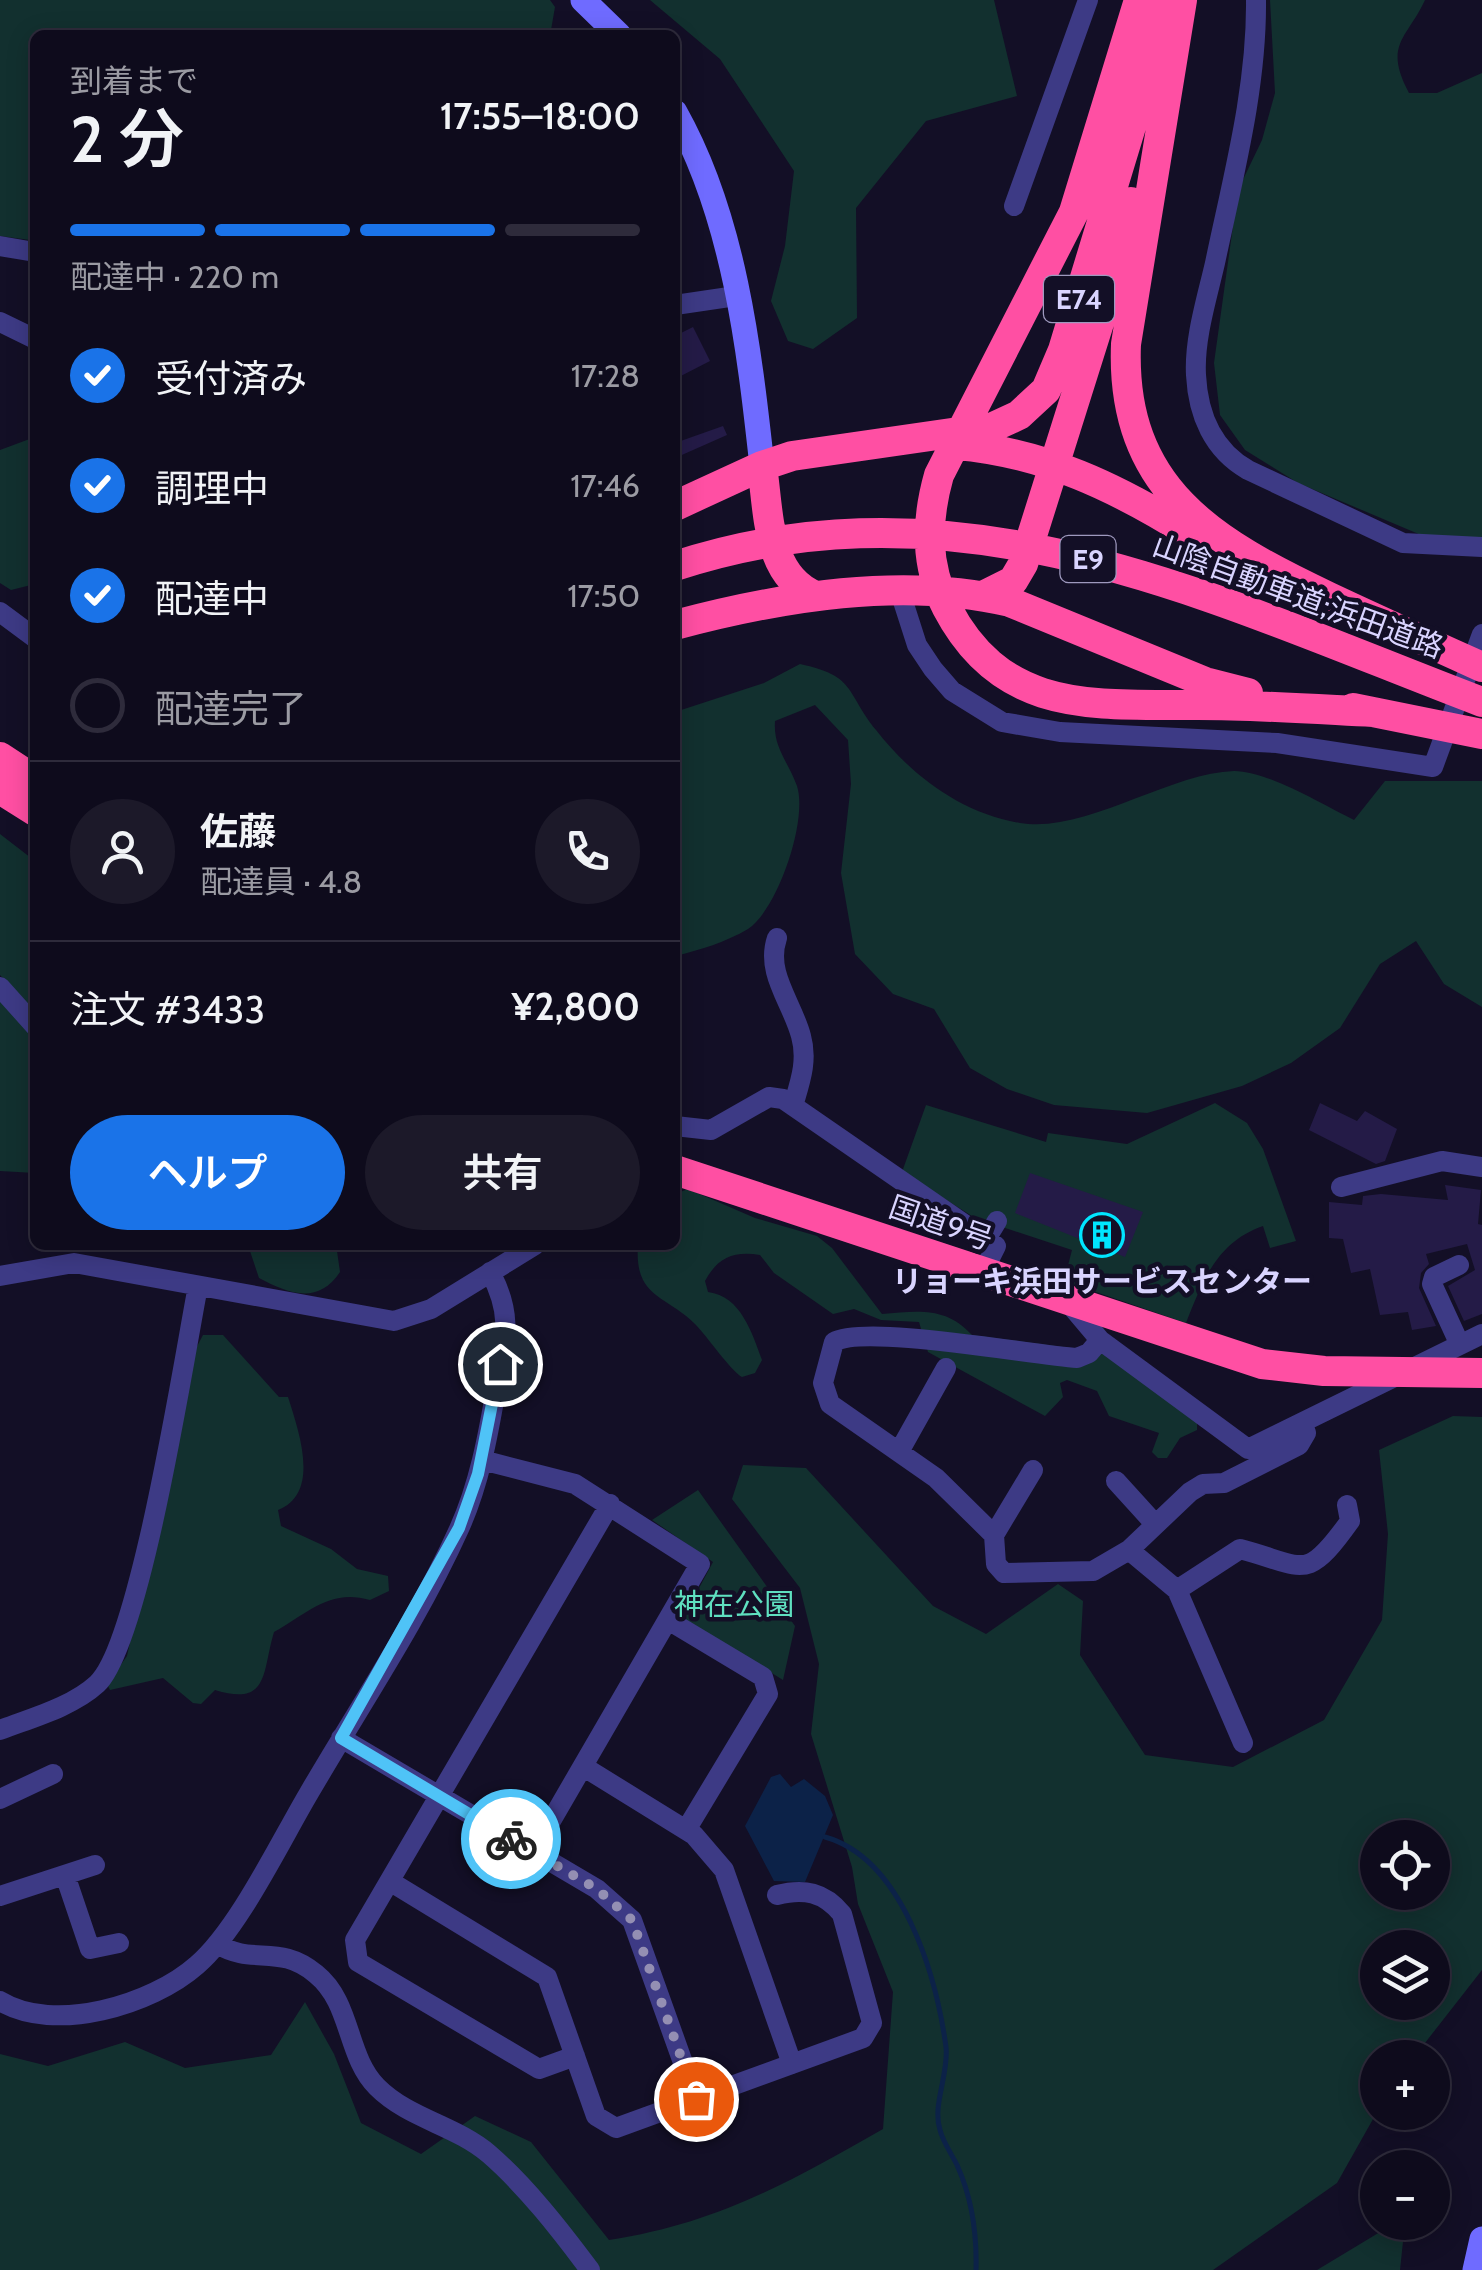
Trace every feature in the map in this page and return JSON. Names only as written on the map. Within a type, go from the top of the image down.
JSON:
[{"type":"highway","points":[[1139,0],[1074,212],[948,454],[928,522],[929,548],[943,600],[972,646],[1010,680],[1084,704],[1373,712]]},
{"type":"highway","name":"E74","points":[[848,446],[993,428],[1020,415],[1046,390],[1063,350],[1136,107],[1157,0]]},
{"type":"highway","points":[[983,596],[1013,582],[1024,564],[1104,306],[1181,0]]},
{"type":"highway","points":[[1181,0],[1126,344],[1126,395],[1137,440],[1174,499],[1213,532],[1275,570],[1426,642]]},
{"type":"highway","points":[[680,504],[848,446],[957,444],[1004,450],[1051,472],[1137,501],[1277,584],[1482,666]]},
{"type":"highway","points":[[763,477],[776,554],[788,578],[816,596]]},
{"type":"highway","name":"山陰自動車道;浜田道路","points":[[680,565],[739,548],[834,534],[919,532],[1020,542],[1198,594],[1482,702]]},
{"type":"highway","points":[[680,624],[816,596],[900,592],[983,596],[1010,602],[1218,686],[1482,734]]},
{"type":"highway","points":[[0,757],[30,777]]},
{"type":"highway","points":[[0,789],[30,808]]},
{"type":"highway","name":"国道9号","points":[[680,1172],[1262,1364],[1324,1371],[1482,1373]]},
{"type":"street","points":[[584,0],[613,30]]},
{"type":"street","points":[[1014,206],[1088,0]]},
{"type":"street","points":[[1256,0],[1248,103],[1201,327],[1196,372],[1200,410],[1226,458],[1248,470],[1404,544],[1482,548]]},
{"type":"street","points":[[680,122],[708,181],[736,296],[763,477]]},
{"type":"street","points":[[0,246],[30,251]]},
{"type":"street","points":[[680,304],[736,296]]},
{"type":"street","points":[[0,322],[30,337]]},
{"type":"street","points":[[900,592],[917,646],[934,668],[952,690],[1002,722],[1060,732],[1276,744],[1433,766],[1482,634]]},
{"type":"street","points":[[0,612],[30,634]]},
{"type":"street","points":[[777,938],[772,956],[802,1036],[805,1065],[793,1106]]},
{"type":"street","points":[[0,987],[30,1020]]},
{"type":"street","points":[[680,1127],[711,1130],[769,1098],[793,1106],[991,1230],[996,1246],[982,1274]]},
{"type":"street","points":[[1340,1187],[1442,1160],[1482,1167]]},
{"type":"street","points":[[0,1276],[74,1263],[394,1321],[431,1310],[527,1250]]},
{"type":"street","points":[[1459,1264],[1434,1277],[1432,1284],[1460,1345]]},
{"type":"street","points":[[4,2010],[53,2019],[156,1993],[195,1967],[217,1944],[341,1738],[459,1528],[482,1460],[507,1303],[490,1272]]},
{"type":"street","points":[[0,1730],[69,1702],[98,1684],[118,1654],[140,1575],[198,1286]]},
{"type":"street","points":[[1068,1302],[1100,1340],[1248,1450],[1482,1334]]},
{"type":"street","points":[[994,1535],[936,1478],[830,1404],[823,1383],[834,1342],[841,1338],[923,1340],[1077,1358],[1090,1354],[1100,1340]]},
{"type":"street","points":[[900,1450],[946,1368]]},
{"type":"street","points":[[1034,1470],[994,1535],[996,1564],[1004,1573],[1082,1574],[1129,1550],[1203,1484],[1224,1483],[1299,1445],[1306,1433],[1304,1424]]},
{"type":"street","points":[[482,1460],[576,1484],[700,1564],[533,1852]]},
{"type":"street","points":[[1116,1480],[1155,1524]]},
{"type":"street","points":[[575,2056],[539,2069],[358,1962],[355,1940],[610,1504]]},
{"type":"street","points":[[1177,1590],[1240,1550],[1294,1569],[1309,1564],[1324,1556],[1350,1522],[1346,1505]]},
{"type":"street","points":[[1129,1550],[1177,1590],[1242,1743]]},
{"type":"street","points":[[668,1620],[763,1677],[768,1694],[686,1830]]},
{"type":"street","points":[[341,1738],[597,1889],[632,1920],[696,2099]]},
{"type":"street","points":[[584,1767],[686,1830],[724,1870],[792,2064]]},
{"type":"street","points":[[0,1798],[54,1774]]},
{"type":"street","points":[[0,1896],[95,1866]]},
{"type":"street","points":[[64,1875],[90,1950],[118,1943]]},
{"type":"street","points":[[391,1882],[547,1977],[596,2116],[616,2128],[862,2038],[872,2023],[842,1914],[831,1901],[813,1893],[797,1890],[777,1895]]},
{"type":"street","points":[[217,1944],[246,1956],[273,1952],[316,1973],[331,1988],[364,2071],[378,2088],[411,2114],[488,2154],[590,2270]]},
{"type":"street","points":[[1476,2270],[1482,2240]]},
{"type":"green space","points":[[0,0],[550,0],[555,7],[551,30],[30,30],[30,240],[0,236]]},
{"type":"green space","points":[[650,0],[994,0],[1017,96],[926,121],[856,208],[857,318],[813,349],[788,341],[771,301],[785,246],[794,171],[720,59]]},
{"type":"green space","points":[[1270,0],[1425,0],[1398,52],[1401,77],[1409,93],[1437,93],[1482,73],[1482,538],[1421,535],[1298,483],[1245,450],[1220,415],[1214,363],[1238,190],[1262,140],[1275,93]]},
{"type":"green space","points":[[30,439],[30,585],[11,590],[0,583],[0,450]]},
{"type":"green space","points":[[800,664],[831,674],[847,687],[890,747],[922,777],[978,811],[1020,823],[1071,820],[1182,782],[1234,771],[1279,783],[1354,820],[1385,781],[1482,781],[1482,1007],[1444,984],[1416,941],[1380,964],[1340,1028],[1291,1063],[1242,1086],[1147,1113],[1054,1105],[1007,1089],[970,1068],[934,1009],[893,994],[855,954],[841,873],[851,784],[848,740],[815,705],[775,721],[776,739],[797,786],[799,801],[788,863],[770,903],[748,929],[680,955],[680,710],[764,683]]},
{"type":"green space","points":[[0,834],[30,857],[30,1008],[0,975]]},
{"type":"green space","points":[[0,997],[30,1032],[30,1173],[0,1171]]},
{"type":"green space","points":[[1215,1103],[1247,1123],[1263,1149],[1296,1241],[1270,1248],[1263,1226],[1234,1242],[1214,1264],[1186,1323],[1064,1281],[1072,1250],[975,1218],[902,1172],[926,1105],[1046,1142],[1048,1133],[1127,1144]]},
{"type":"green space","points":[[688,1189],[755,1218],[817,1236],[832,1248],[882,1314],[930,1312],[952,1319],[972,1335],[1078,1349],[1100,1347],[1197,1419],[1197,1430],[1180,1438],[1167,1458],[1158,1458],[1152,1452],[1159,1433],[1109,1416],[1097,1391],[1067,1380],[1060,1383],[1063,1397],[1045,1416],[928,1352],[919,1322],[881,1320],[854,1309],[833,1314],[774,1273],[760,1255],[751,1254],[721,1261],[705,1281],[708,1292],[737,1308],[754,1339],[762,1360],[755,1373],[742,1377],[695,1324],[654,1294],[641,1276],[638,1250],[680,1250],[680,1192]]},
{"type":"green space","points":[[250,1250],[337,1251],[340,1272],[313,1293],[292,1292],[259,1278]]},
{"type":"green space","points":[[203,1335],[223,1335],[279,1397],[288,1397],[301,1444],[303,1476],[291,1502],[278,1510],[281,1526],[331,1549],[357,1569],[388,1576],[389,1591],[370,1600],[342,1597],[308,1611],[274,1632],[265,1672],[255,1689],[246,1694],[215,1690],[201,1704],[193,1703],[163,1678],[110,1690],[107,1684],[127,1656],[193,1354]]},
{"type":"green space","points":[[1453,1416],[1482,1417],[1482,1970],[1450,2011],[1450,1930],[1360,1930],[1360,2020],[1443,2020],[1427,2040],[1360,2040],[1360,2130],[1367,2130],[1337,2183],[1213,2270],[0,2270],[0,2054],[48,2066],[125,2042],[185,2068],[271,2055],[305,2002],[334,2054],[361,2123],[421,2154],[475,2116],[531,2142],[609,2240],[718,2212],[784,2183],[883,2129],[893,1992],[858,1904],[852,1867],[811,1734],[819,1664],[800,1588],[732,1499],[743,1465],[806,1468],[933,1606],[986,1634],[1058,1584],[1083,1601],[1080,1655],[1145,1755],[1233,1767],[1324,1720],[1382,1620],[1388,1534],[1379,1450]]},
{"type":"green space","name":"神在公園","points":[[698,1490],[795,1626],[783,1680],[683,1618],[713,1562],[652,1520]]},
{"type":"green space","points":[[1367,2240],[1403,2240],[1400,2270],[1317,2270]]},
{"type":"water","points":[[780,1774],[791,1787],[804,1779],[825,1796],[833,1815],[805,1882],[774,1881],[745,1826],[771,1777]]},
{"type":"building","points":[[693,327],[710,361],[680,376],[680,334]]},
{"type":"building","points":[[723,426],[727,435],[680,456],[680,441]]},
{"type":"building","points":[[1320,1103],[1357,1121],[1365,1111],[1397,1129],[1385,1161],[1376,1164],[1309,1130]]},
{"type":"building","name":"リョーキ浜田サービスセンター","points":[[1030,1173],[1143,1212],[1125,1257],[1015,1213]]},
{"type":"building","points":[[1445,1185],[1481,1190],[1478,1224],[1482,1225],[1482,1314],[1464,1321],[1448,1286],[1475,1270],[1467,1244],[1426,1254],[1429,1264],[1421,1273],[1419,1288],[1436,1326],[1412,1330],[1408,1312],[1380,1315],[1370,1269],[1351,1273],[1343,1239],[1329,1238],[1329,1202],[1362,1205],[1363,1196],[1381,1194],[1448,1200]]},
{"type":"waterway","points":[[825,1837],[852,1849],[875,1869],[895,1894],[924,1955],[946,2047],[938,2120],[970,2203],[976,2270]]},
{"type":"way so far","points":[[511,1839],[597,1889],[632,1920],[696,2099]]},
{"type":"place","name":"リョーキ浜田サービスセンター","points":[[1102,1235]]},
{"type":"route","points":[[500,1364],[478,1474],[459,1528],[341,1738],[511,1839]]}]
